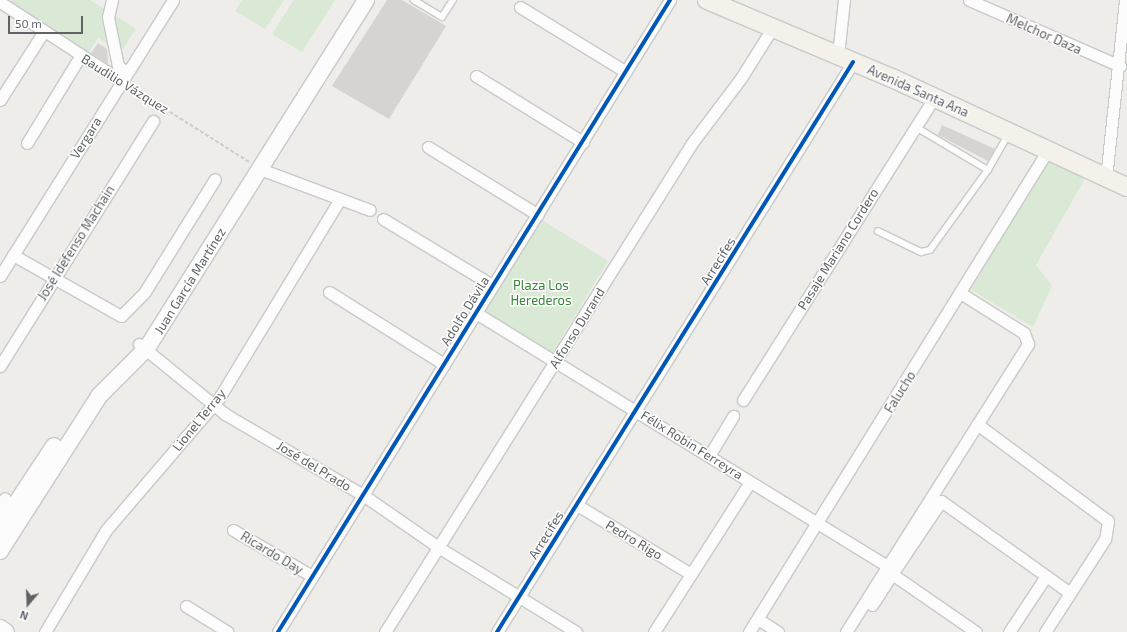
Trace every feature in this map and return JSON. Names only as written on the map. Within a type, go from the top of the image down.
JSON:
[{"type":"main road","name":"Juan García Martínez","points":[[256,166],[353,0]]},
{"type":"main road","name":"Juan García Martínez","points":[[0,552],[99,396],[143,346],[256,166],[366,0]]},
{"type":"main road","name":"Avenida Santa Ana","points":[[707,0],[845,58],[1127,187]]},
{"type":"main road","name":"Juan García Martínez","points":[[0,528],[96,383],[143,346]]},
{"type":"main road","points":[[0,628],[6,632]]},
{"type":"street","points":[[112,0],[108,17],[118,66],[124,76]]},
{"type":"street","name":"Vergara","points":[[0,276],[7,259],[173,0]]},
{"type":"street","name":"Adolfo Dávila","points":[[278,632],[670,0]]},
{"type":"street","points":[[844,0],[845,58]]},
{"type":"street","name":"Melchor Daza","points":[[969,0],[1120,66]]},
{"type":"street","points":[[1106,178],[1120,66],[1125,0]]},
{"type":"street","name":"Baudilio Vázquez","points":[[5,3],[81,55],[124,76]]},
{"type":"street","points":[[520,7],[626,72]]},
{"type":"street","name":"Alfonso Durand","points":[[385,632],[692,143],[741,78],[772,27]]},
{"type":"street","points":[[0,100],[44,31]]},
{"type":"street","points":[[27,143],[81,55]]},
{"type":"street","name":"Arrecifes","points":[[497,632],[637,410],[845,58]]},
{"type":"street","points":[[476,76],[583,142]]},
{"type":"street","name":"Pasaje Mariano Cordero","points":[[743,400],[934,98]]},
{"type":"street","name":"José Idefenso Machain","points":[[0,366],[152,121]]},
{"type":"street","points":[[428,147],[538,215]]},
{"type":"street","name":"Falucho","points":[[749,632],[962,294],[1048,150]]},
{"type":"street","points":[[256,166],[370,210]]},
{"type":"street","points":[[7,259],[55,278],[116,317],[121,316],[144,293],[215,179]]},
{"type":"street","name":"Lionel Terray","points":[[45,632],[106,530],[214,405],[340,198]]},
{"type":"street","points":[[383,219],[492,285]]},
{"type":"street","points":[[330,292],[444,364]]},
{"type":"street","points":[[854,632],[977,424],[1028,344],[1024,333],[962,294]]},
{"type":"street","name":"Félix Robin Ferreyra","points":[[476,313],[637,410],[817,523],[890,570],[976,632]]},
{"type":"street","name":"José del Prado","points":[[143,346],[214,405],[363,495],[438,547],[576,632]]},
{"type":"street","points":[[709,456],[733,416]]},
{"type":"street","points":[[977,424],[1108,521],[1105,539],[1045,632]]},
{"type":"street","points":[[654,632],[750,482]]},
{"type":"street","points":[[846,632],[941,501],[1070,593]]},
{"type":"street","name":"Pedro Rigo","points":[[577,505],[691,574]]},
{"type":"street","name":"Ricardo Day","points":[[233,530],[312,576]]},
{"type":"street","points":[[1009,632],[1046,576]]},
{"type":"street","points":[[186,606],[228,632]]},
{"type":"street","points":[[758,619],[778,632]]},
{"type":"lane","points":[[414,0],[442,17],[453,0]]},
{"type":"lane","points":[[916,126],[988,170]]},
{"type":"lane","points":[[878,231],[921,252],[930,250],[988,170],[1009,133]]},
{"type":"green space","points":[[12,0],[90,0],[136,29],[121,52],[98,38],[88,53],[10,3]]},
{"type":"green space","points":[[242,0],[284,0],[265,29],[235,11]]},
{"type":"green space","points":[[294,0],[335,0],[302,52],[272,34]]},
{"type":"green space","points":[[1050,155],[1088,173],[1036,265],[1052,286],[1033,327],[971,290]]},
{"type":"green space","name":"Plaza Los Herederos","points":[[539,218],[608,261],[551,355],[484,310]]},
{"type":"building","points":[[387,0],[402,0],[446,26],[389,119],[332,86]]},
{"type":"building","points":[[98,43],[107,49],[108,64],[91,53]]},
{"type":"building","points":[[942,125],[995,149],[988,161],[938,135]]},
{"type":"cycle path","points":[[278,632],[670,0]]},
{"type":"cycle path","points":[[497,632],[853,62]]}]
